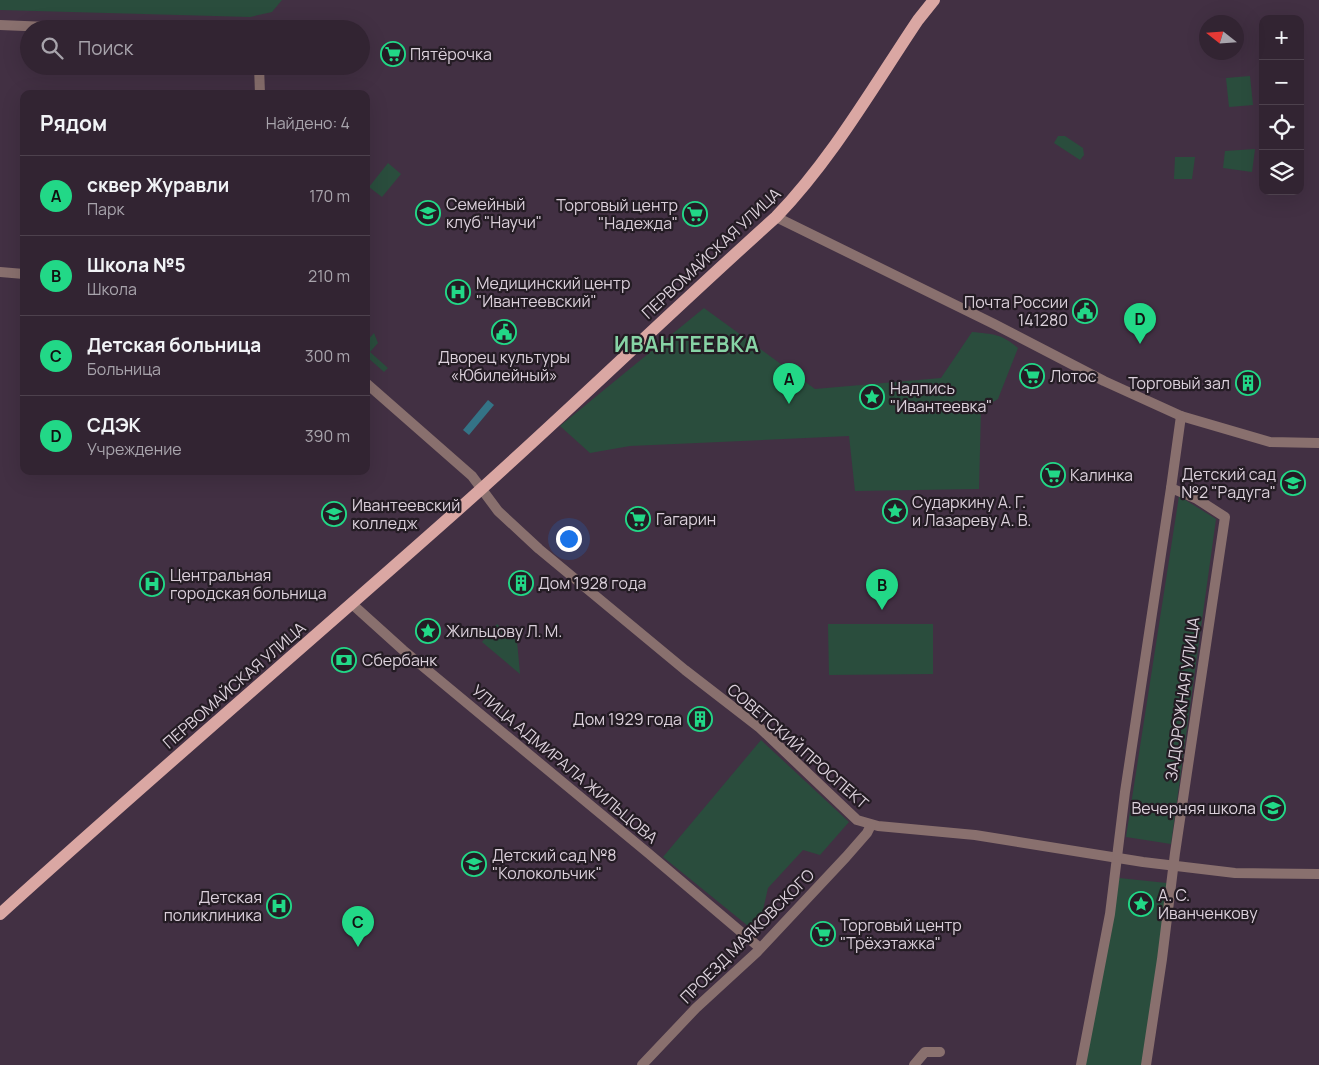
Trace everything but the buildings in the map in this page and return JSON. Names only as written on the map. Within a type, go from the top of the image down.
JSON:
[{"type":"main road","name":"ПЕРВОМАЙСКАЯ УЛИЦА","points":[[0,914],[224,713],[352,604],[482,488],[776,217],[796,197],[822,165],[918,20],[934,0]]},
{"type":"street","points":[[0,25],[20,26]]},
{"type":"street","points":[[259,75],[260,90]]},
{"type":"street","points":[[776,217],[994,324],[1104,381],[1181,416],[1270,442],[1319,443]]},
{"type":"street","points":[[0,272],[20,274]]},
{"type":"street","name":"СОВЕТСКИЙ ПРОСПЕКТ","points":[[370,386],[472,476],[498,510],[565,572],[685,670],[760,728],[857,820],[871,825],[975,835],[1116,858],[1235,873],[1319,874]]},
{"type":"street","points":[[1081,1065],[1110,914],[1116,858],[1181,416]]},
{"type":"street","name":"ЗАДОРОЖНАЯ УЛИЦА","points":[[1146,1065],[1225,517],[1197,499],[1171,488]]},
{"type":"street","name":"УЛИЦА АДМИРАЛА ЖИЛЬЦОВА","points":[[352,604],[403,650],[760,948]]},
{"type":"street","name":"ПРОЕЗД МАЯКОВСКОГО","points":[[642,1065],[696,1008],[760,948],[846,856],[871,825]]},
{"type":"street","points":[[914,1065],[925,1052],[940,1052]]},
{"type":"green space","points":[[0,0],[282,0],[272,12],[250,17],[0,10]]},
{"type":"green space","points":[[1250,76],[1253,105],[1229,107],[1226,78]]},
{"type":"green space","points":[[1058,136],[1065,136],[1083,148],[1084,155],[1080,160],[1054,143]]},
{"type":"green space","points":[[1255,149],[1252,172],[1223,168],[1225,151]]},
{"type":"green space","points":[[1175,157],[1195,157],[1192,179],[1174,179]]},
{"type":"green space","points":[[388,163],[401,174],[382,197],[370,186]]},
{"type":"green space","points":[[704,308],[815,389],[941,378],[972,332],[992,334],[1007,340],[1018,348],[998,399],[981,409],[979,489],[855,491],[849,436],[630,446],[590,453],[560,426]]},
{"type":"green space","points":[[374,333],[378,343],[370,352],[370,338]]},
{"type":"green space","points":[[370,352],[388,368],[384,372],[370,360]]},
{"type":"green space","points":[[1179,496],[1216,519],[1171,844],[1126,837]]},
{"type":"green space","points":[[497,624],[517,641],[520,674],[482,642]]},
{"type":"green space","points":[[828,624],[933,624],[933,674],[829,675]]},
{"type":"green space","points":[[761,740],[849,822],[820,855],[803,850],[768,888],[760,923],[753,930],[663,857]]},
{"type":"green space","points":[[1119,878],[1167,883],[1148,1065],[1081,1065],[1111,934]]},
{"type":"water","points":[[488,400],[494,405],[469,435],[463,430]]},
{"type":"place","name":"Пятёрочка","points":[[393,54]]},
{"type":"place","name":"Семейный клуб \"Научи\"","points":[[428,213]]},
{"type":"place","name":"Торговый центр \"Надежда\"","points":[[695,214]]},
{"type":"place","name":"Медицинский центр \"Ивантеевский\"","points":[[458,292]]},
{"type":"place","name":"Почта России 141280","points":[[1085,311]]},
{"type":"place","name":"Дворец культуры «Юбилейный»","points":[[504,332]]},
{"type":"place","name":"СДЭК","points":[[1140,344]]},
{"type":"place","name":"Лотос","points":[[1032,376]]},
{"type":"place","name":"Торговый зал","points":[[1248,383]]},
{"type":"place","name":"Надпись \"Ивантеевка\"","points":[[872,397]]},
{"type":"place","name":"сквер Журавли","points":[[789,404]]},
{"type":"place","name":"Калинка","points":[[1053,475]]},
{"type":"place","name":"Детский сад №2 \"Радуга\"","points":[[1293,483]]},
{"type":"place","name":"Сударкину А. Г. и Лазареву А. В.","points":[[895,511]]},
{"type":"place","name":"Ивантеевский колледж","points":[[334,514]]},
{"type":"place","name":"Гагарин","points":[[638,519]]},
{"type":"place","name":"Дом 1928 года","points":[[521,583]]},
{"type":"place","name":"Центральная городская больница","points":[[152,584]]},
{"type":"place","name":"Школа №5","points":[[882,610]]},
{"type":"place","name":"Жильцову Л. М.","points":[[428,631]]},
{"type":"place","name":"Сбербанк","points":[[344,660]]},
{"type":"place","name":"Дом 1929 года","points":[[700,719]]},
{"type":"place","name":"Вечерняя школа","points":[[1273,808]]},
{"type":"place","name":"Детский сад №8 \"Колокольчик\"","points":[[474,864]]},
{"type":"place","name":"А. С. Иванченкову","points":[[1141,904]]},
{"type":"place","name":"Детская поликлиника","points":[[279,906]]},
{"type":"place","name":"Торговый центр \"Трёхэтажка\"","points":[[823,934]]},
{"type":"place","name":"Детская больница","points":[[358,947]]},
{"type":"district","name":"ИВАНТЕЕВКА","points":[[687,344]]}]
